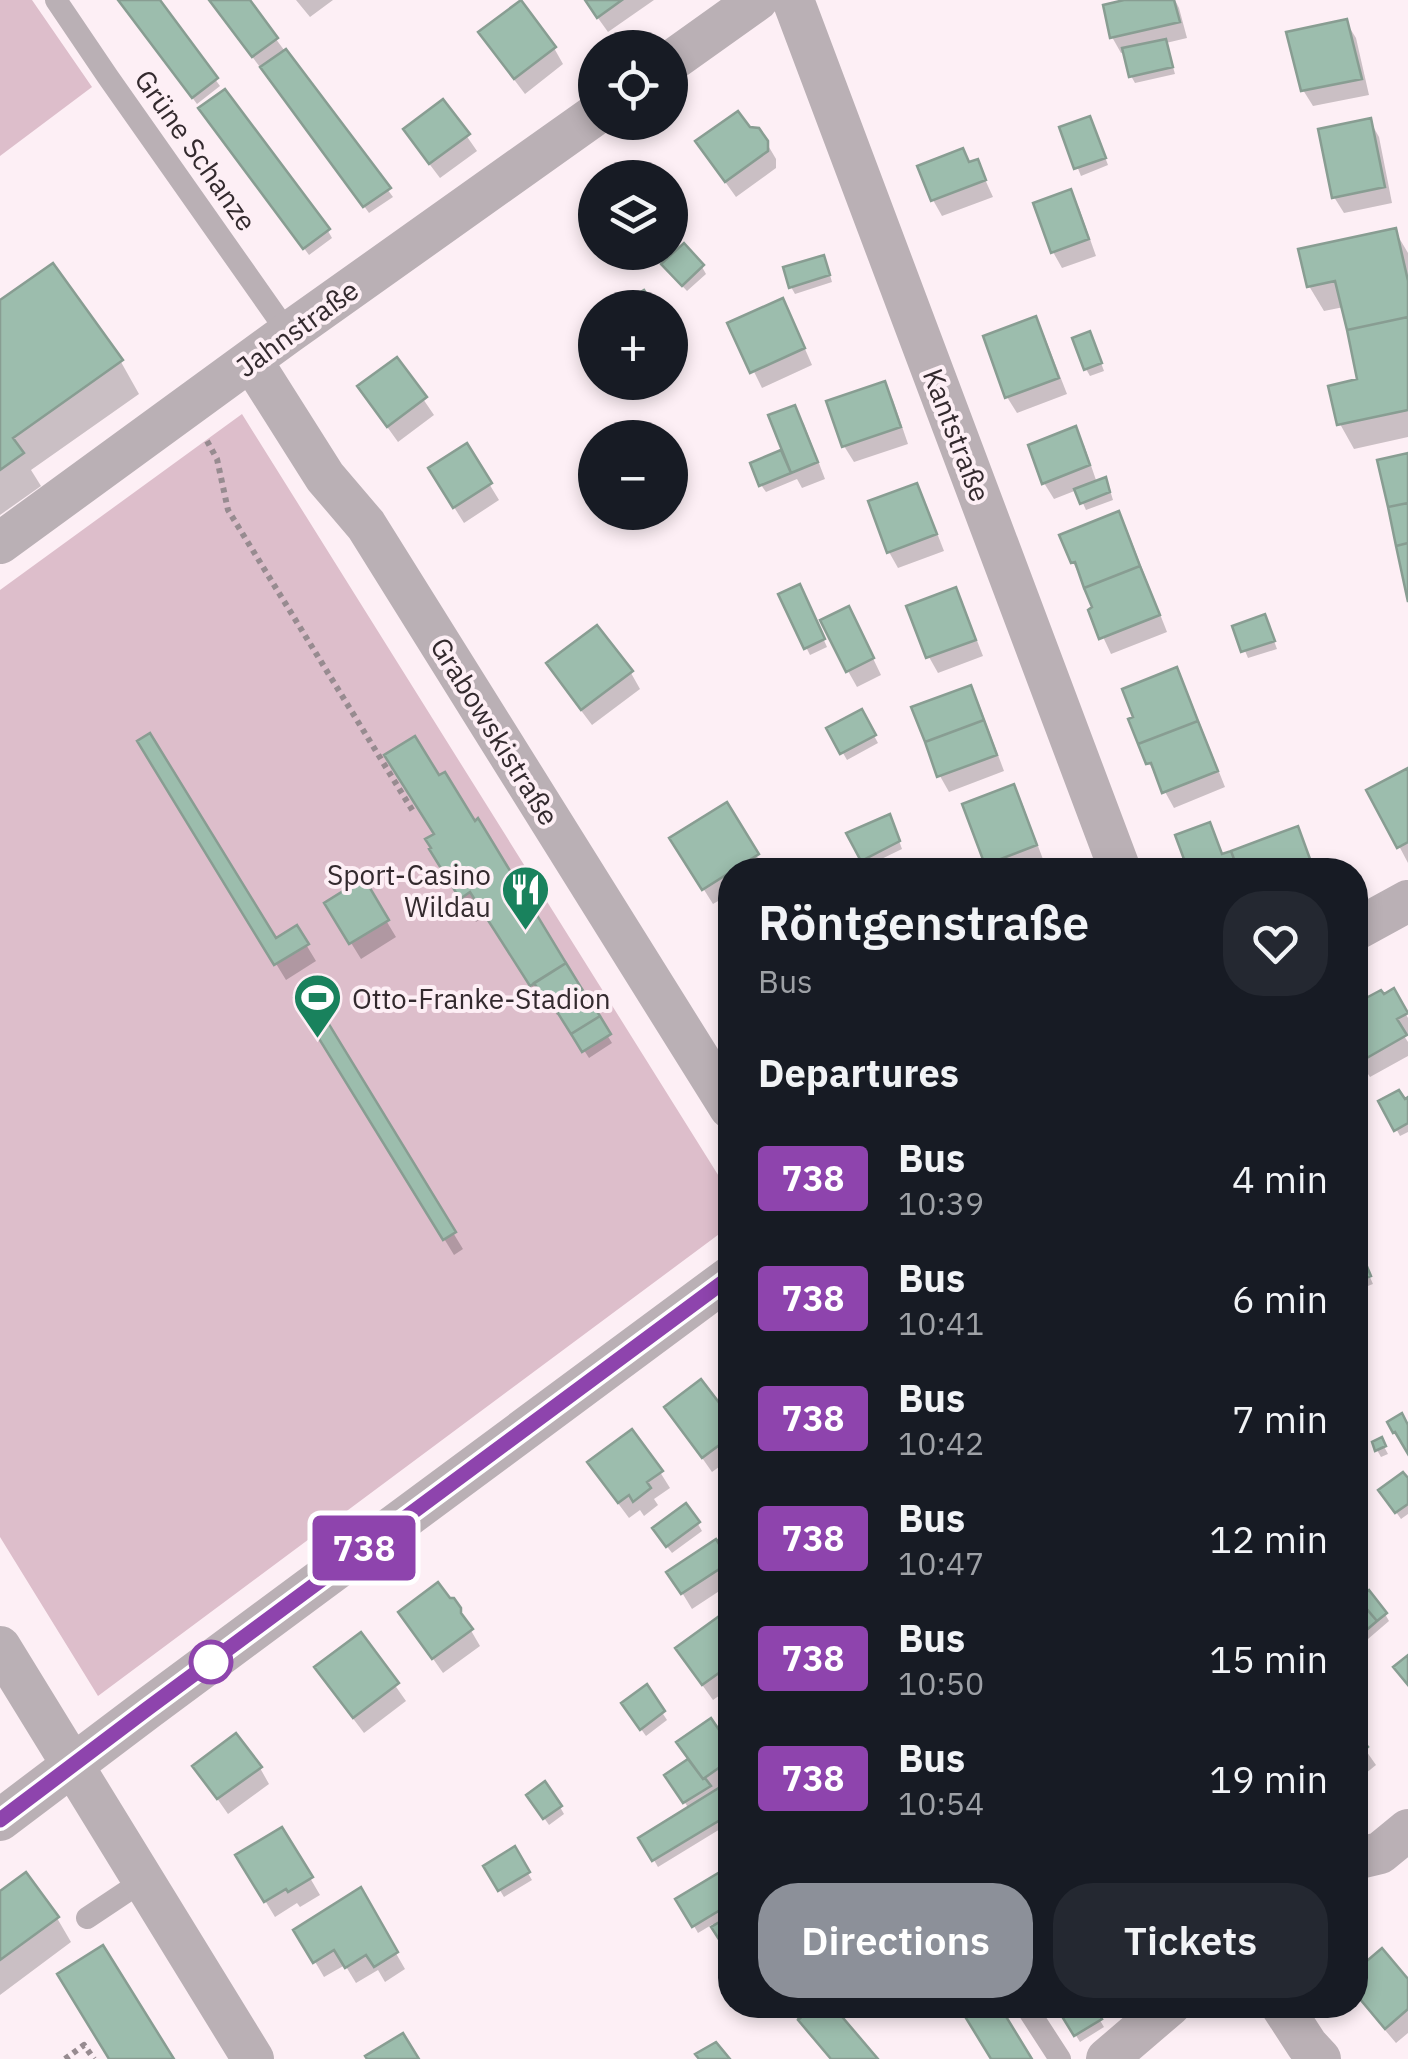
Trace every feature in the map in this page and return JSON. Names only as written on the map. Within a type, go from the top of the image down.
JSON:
[{"type":"street","points":[[688,49],[757,0]]},
{"type":"street","name":"Kantstraße","points":[[793,0],[1115,858]]},
{"type":"street","name":"Jahnstraße","points":[[0,543],[288,332],[578,127]]},
{"type":"street","name":"Grabowskistraße","points":[[250,360],[326,476],[366,525],[718,1089]]},
{"type":"street","points":[[1368,923],[1408,901]]},
{"type":"street","points":[[0,1820],[718,1286]]},
{"type":"street","points":[[0,1647],[254,2059]]},
{"type":"street","points":[[1368,1856],[1380,1853],[1408,1830]]},
{"type":"street","points":[[1107,2059],[1153,2018]]},
{"type":"street","points":[[1289,2018],[1320,2059]]},
{"type":"lane","name":"Grüne Schanze","points":[[56,0],[288,332]]},
{"type":"lane","points":[[87,1918],[144,1880]]},
{"type":"lane","points":[[1033,2018],[1060,2059]]},
{"type":"path","points":[[198,428],[217,459],[228,510],[414,813]]},
{"type":"path","points":[[65,2059],[84,2044],[94,2059]]},
{"type":"shaded area","points":[[0,0],[32,0],[92,87],[0,156]]},
{"type":"shaded area","name":"Otto-Franke-Stadion","points":[[242,414],[718,1175],[718,1235],[98,1696],[0,1537],[0,590]]},
{"type":"building","points":[[118,0],[160,0],[218,78],[192,98]]},
{"type":"building","points":[[209,0],[250,0],[278,38],[252,57]]},
{"type":"building","points":[[521,0],[556,47],[514,79],[478,32]]},
{"type":"building","points":[[585,0],[622,0],[597,18]]},
{"type":"building","points":[[1124,0],[1174,0],[1180,22],[1110,38],[1103,5]]},
{"type":"building","points":[[1347,19],[1362,79],[1301,91],[1286,32]]},
{"type":"building","points":[[1166,39],[1173,67],[1129,77],[1122,48]]},
{"type":"building","points":[[286,49],[391,188],[363,207],[260,67]]},
{"type":"building","points":[[225,89],[330,229],[303,249],[198,108]]},
{"type":"building","points":[[443,99],[470,134],[429,164],[403,129]]},
{"type":"building","points":[[738,111],[750,127],[759,128],[768,141],[768,151],[725,182],[695,141]]},
{"type":"building","points":[[1090,116],[1106,158],[1074,169],[1059,127]]},
{"type":"building","points":[[1371,118],[1385,187],[1332,198],[1318,129]]},
{"type":"building","points":[[963,148],[969,162],[978,159],[986,180],[931,201],[917,166]]},
{"type":"building","points":[[1071,189],[1089,239],[1051,253],[1033,203]]},
{"type":"building","points":[[1396,228],[1408,281],[1408,317],[1347,330],[1335,281],[1307,287],[1298,249]]},
{"type":"building","points":[[688,247],[704,265],[682,286],[667,270],[688,270]]},
{"type":"building","points":[[824,255],[830,275],[789,288],[783,267]]},
{"type":"building","points":[[53,263],[123,360],[13,438],[24,453],[0,470],[0,300]]},
{"type":"building","points":[[783,298],[805,348],[750,373],[727,323]]},
{"type":"building","points":[[1036,316],[1059,378],[1005,398],[983,336]]},
{"type":"building","points":[[1408,317],[1408,410],[1337,425],[1328,386],[1357,379],[1347,330]]},
{"type":"building","points":[[1090,331],[1102,363],[1084,370],[1072,338]]},
{"type":"building","points":[[397,357],[427,397],[387,427],[357,386]]},
{"type":"building","points":[[885,381],[901,427],[842,447],[826,401]]},
{"type":"building","points":[[795,405],[818,462],[791,473],[768,415]]},
{"type":"building","points":[[1076,426],[1090,465],[1042,484],[1028,445]]},
{"type":"building","points":[[467,443],[492,483],[453,508],[428,468]]},
{"type":"building","points":[[781,450],[791,473],[759,486],[750,463]]},
{"type":"building","points":[[1408,453],[1408,503],[1388,507],[1377,460]]},
{"type":"building","points":[[1106,477],[1110,492],[1080,504],[1074,489]]},
{"type":"building","points":[[917,483],[937,534],[887,553],[868,501]]},
{"type":"building","points":[[1408,503],[1408,543],[1396,546],[1388,507]]},
{"type":"building","points":[[1119,511],[1140,566],[1084,588],[1059,535]]},
{"type":"building","points":[[1408,543],[1408,602],[1396,546]]},
{"type":"building","points":[[1140,566],[1160,615],[1099,639],[1084,588]]},
{"type":"building","points":[[800,584],[825,639],[804,649],[778,594]]},
{"type":"building","points":[[956,587],[976,640],[926,658],[906,606]]},
{"type":"building","points":[[849,606],[874,658],[846,672],[820,620]]},
{"type":"building","points":[[1265,614],[1275,641],[1241,652],[1232,626]]},
{"type":"building","points":[[597,625],[633,671],[581,710],[546,663]]},
{"type":"building","points":[[1177,667],[1198,721],[1138,744],[1122,689]]},
{"type":"building","points":[[971,685],[984,720],[925,742],[911,707]]},
{"type":"building","points":[[862,709],[876,735],[840,754],[826,728]]},
{"type":"building","points":[[984,720],[997,755],[937,777],[925,742]]},
{"type":"building","points":[[1198,721],[1218,771],[1162,793],[1151,763],[1146,764],[1138,744]]},
{"type":"building","points":[[150,733],[276,938],[297,925],[309,944],[274,965],[137,741]]},
{"type":"building","points":[[415,736],[439,775],[445,772],[475,821],[478,818],[566,963],[530,986],[470,892],[460,899],[425,839],[434,834],[384,755]]},
{"type":"building","points":[[1408,768],[1408,842],[1397,848],[1366,790]]},
{"type":"building","points":[[1014,784],[1037,845],[1003,858],[982,858],[962,804]]},
{"type":"building","points":[[727,802],[759,854],[753,858],[718,858],[718,880],[702,890],[669,838]]},
{"type":"building","points":[[890,814],[900,841],[859,858],[846,833]]},
{"type":"building","points":[[1210,822],[1222,854],[1231,851],[1234,858],[1184,858],[1175,835]]},
{"type":"building","points":[[1298,826],[1310,858],[1234,858],[1231,851]]},
{"type":"building","points":[[364,878],[389,920],[349,944],[324,903]]},
{"type":"building","points":[[566,963],[582,989],[551,1009],[534,983]]},
{"type":"building","points":[[1394,988],[1408,1013],[1397,1019],[1407,1035],[1368,1057],[1368,997],[1381,990],[1384,994]]},
{"type":"building","points":[[582,989],[600,1016],[571,1034],[554,1007]]},
{"type":"building","points":[[308,990],[456,1232],[443,1240],[294,998]]},
{"type":"building","points":[[600,1016],[611,1034],[582,1052],[571,1034]]},
{"type":"building","points":[[1399,1090],[1405,1099],[1408,1097],[1408,1123],[1394,1131],[1378,1101]]},
{"type":"building","points":[[701,1379],[718,1401],[718,1446],[702,1458],[664,1407]]},
{"type":"building","points":[[1402,1413],[1408,1425],[1408,1454],[1387,1422]]},
{"type":"building","points":[[632,1429],[663,1471],[647,1482],[651,1488],[633,1502],[629,1495],[618,1503],[587,1462]]},
{"type":"building","points":[[1382,1437],[1386,1446],[1375,1451],[1372,1442]]},
{"type":"building","points":[[1403,1472],[1408,1478],[1408,1504],[1395,1513],[1378,1490]]},
{"type":"building","points":[[686,1503],[700,1522],[666,1547],[652,1528]]},
{"type":"building","points":[[716,1539],[718,1570],[681,1594],[666,1572]]},
{"type":"building","points":[[438,1582],[454,1598],[473,1629],[432,1659],[398,1612]]},
{"type":"building","points":[[1368,1591],[1387,1613],[1377,1621],[1368,1611]]},
{"type":"building","points":[[1368,1610],[1377,1621],[1368,1629]]},
{"type":"building","points":[[718,1617],[718,1674],[702,1685],[675,1648]]},
{"type":"building","points":[[361,1632],[399,1683],[353,1718],[314,1667]]},
{"type":"building","points":[[1408,1655],[1408,1685],[1393,1667]]},
{"type":"building","points":[[647,1684],[665,1711],[640,1730],[621,1703]]},
{"type":"building","points":[[711,1718],[718,1728],[718,1768],[703,1779],[676,1742]]},
{"type":"building","points":[[236,1733],[262,1767],[217,1799],[192,1766]]},
{"type":"building","points":[[688,1759],[711,1786],[683,1803],[664,1775]]},
{"type":"building","points":[[545,1781],[562,1806],[543,1819],[526,1795]]},
{"type":"building","points":[[718,1788],[718,1821],[652,1861],[638,1838]]},
{"type":"building","points":[[282,1827],[313,1877],[264,1902],[235,1855]]},
{"type":"building","points":[[515,1846],[530,1872],[498,1891],[483,1866]]},
{"type":"building","points":[[26,1872],[59,1917],[0,1960],[0,1891]]},
{"type":"building","points":[[718,1873],[718,1911],[692,1927],[675,1899]]},
{"type":"building","points":[[361,1887],[398,1952],[374,1967],[366,1955],[345,1968],[334,1950],[313,1963],[293,1930]]},
{"type":"building","points":[[103,1945],[174,2059],[109,2059],[57,1974]]},
{"type":"building","points":[[1382,1948],[1408,1979],[1408,2009],[1385,2029],[1368,2009],[1368,1960]]},
{"type":"building","points":[[843,2018],[878,2059],[831,2059],[798,2020]]},
{"type":"building","points":[[966,2018],[1007,2018],[1032,2059],[991,2059]]},
{"type":"building","points":[[1063,2018],[1102,2019],[1074,2036]]},
{"type":"building","points":[[403,2033],[419,2059],[365,2056]]},
{"type":"building","points":[[716,2042],[730,2059],[699,2059],[695,2054]]},
{"type":"bus line","name":"738","points":[[0,1820],[718,1286]]},
{"type":"place","name":"Sport-Casino Wildau","points":[[526,932]]},
{"type":"place","name":"Otto-Franke-Stadion","points":[[317,1040]]}]
